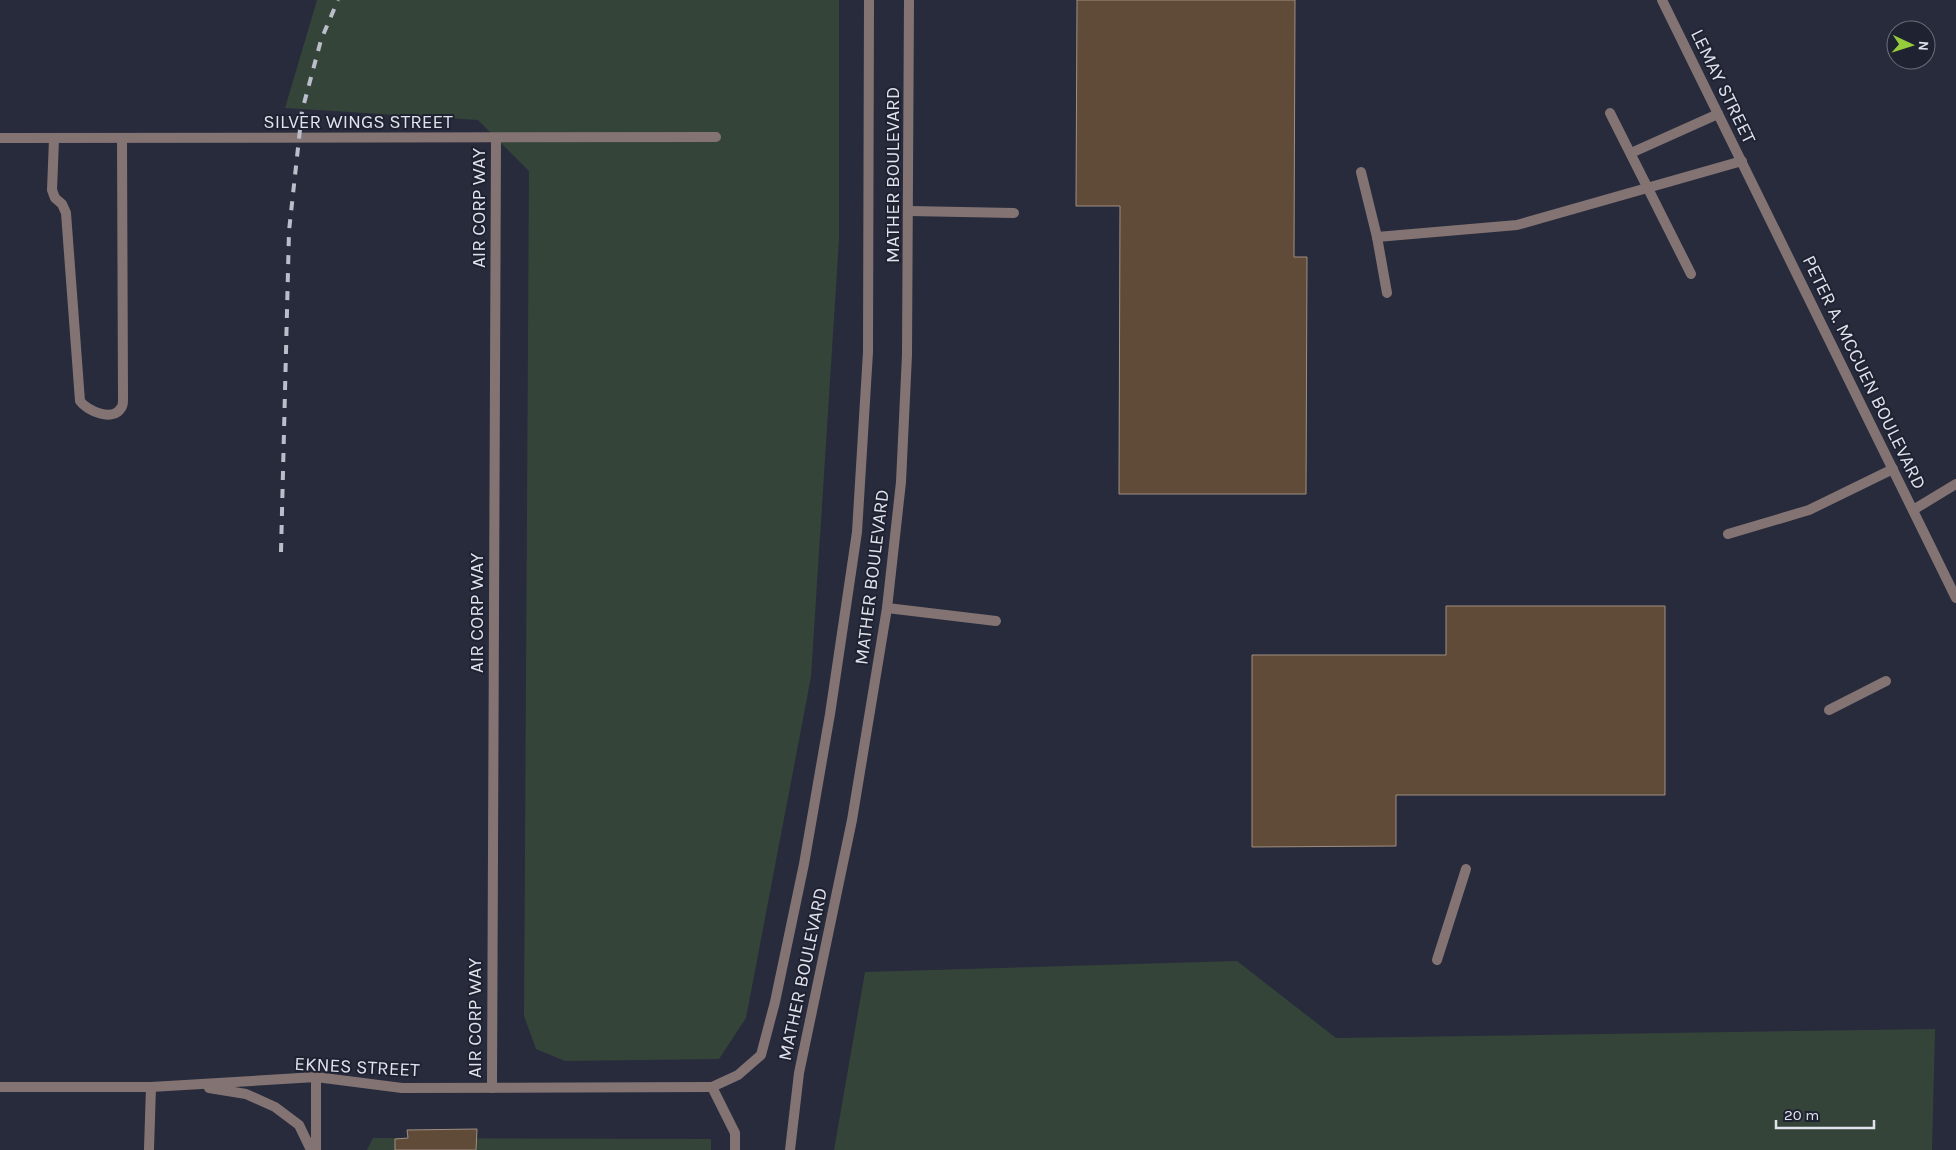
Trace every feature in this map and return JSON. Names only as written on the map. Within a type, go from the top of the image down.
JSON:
[{"type":"street","name":"MATHER BOULEVARD","points":[[712,1087],[738,1075],[761,1054],[775,1002],[804,864],[830,714],[857,532],[868,352],[869,0]]},
{"type":"street","name":"MATHER BOULEVARD","points":[[790,1150],[799,1073],[852,820],[886,608],[902,462],[908,355],[910,0]]},
{"type":"street","name":"LEMAY STREET","points":[[1662,0],[1742,162]]},
{"type":"street","points":[[1610,113],[1691,274]]},
{"type":"street","points":[[1631,153],[1718,114]]},
{"type":"street","name":"SILVER WINGS STREET","points":[[0,138],[716,138]]},
{"type":"street","name":"AIR CORP WAY","points":[[492,1088],[496,138]]},
{"type":"street","points":[[54,139],[52,190],[55,198],[62,204],[66,213],[80,401],[91,410],[109,414],[116,413],[121,408],[124,400],[122,139]]},
{"type":"street","points":[[1377,237],[1516,225],[1742,162]]},
{"type":"street","name":"PETER A. MCCUEN BOULEVARD","points":[[1742,162],[1956,598]]},
{"type":"street","points":[[1361,172],[1377,237],[1387,293]]},
{"type":"street","points":[[909,211],[1014,213]]},
{"type":"street","points":[[1728,534],[1809,510],[1893,468]]},
{"type":"street","points":[[1913,510],[1956,484]]},
{"type":"street","points":[[886,608],[996,621]]},
{"type":"street","points":[[1829,710],[1886,681]]},
{"type":"street","points":[[1437,960],[1466,869]]},
{"type":"street","name":"EKNES STREET","points":[[0,1087],[152,1087],[316,1077],[402,1088],[712,1087]]},
{"type":"street","points":[[316,1077],[316,1150]]},
{"type":"street","points":[[188,1085],[246,1094],[275,1107],[299,1126],[311,1150]]},
{"type":"street","points":[[149,1149],[152,1087]]},
{"type":"street","points":[[712,1087],[735,1133],[735,1150]]},
{"type":"green space","points":[[317,0],[839,0],[839,240],[811,677],[746,1018],[719,1059],[565,1061],[536,1049],[524,1016],[529,171],[478,120],[285,108]]},
{"type":"green space","points":[[1237,961],[1336,1038],[1935,1029],[1932,1150],[834,1150],[865,972]]},
{"type":"green space","points":[[373,1138],[711,1139],[711,1150],[367,1150]]},
{"type":"building","points":[[1077,0],[1295,0],[1294,257],[1307,257],[1306,494],[1119,494],[1120,206],[1076,206]]},
{"type":"building","points":[[1446,606],[1665,606],[1665,795],[1396,795],[1396,846],[1252,847],[1252,655],[1446,655]]},
{"type":"building","points":[[477,1129],[476,1150],[395,1150],[395,1139],[408,1138],[407,1130]]},
{"type":"railway","points":[[281,552],[289,231],[302,111],[321,40],[338,0]]}]
